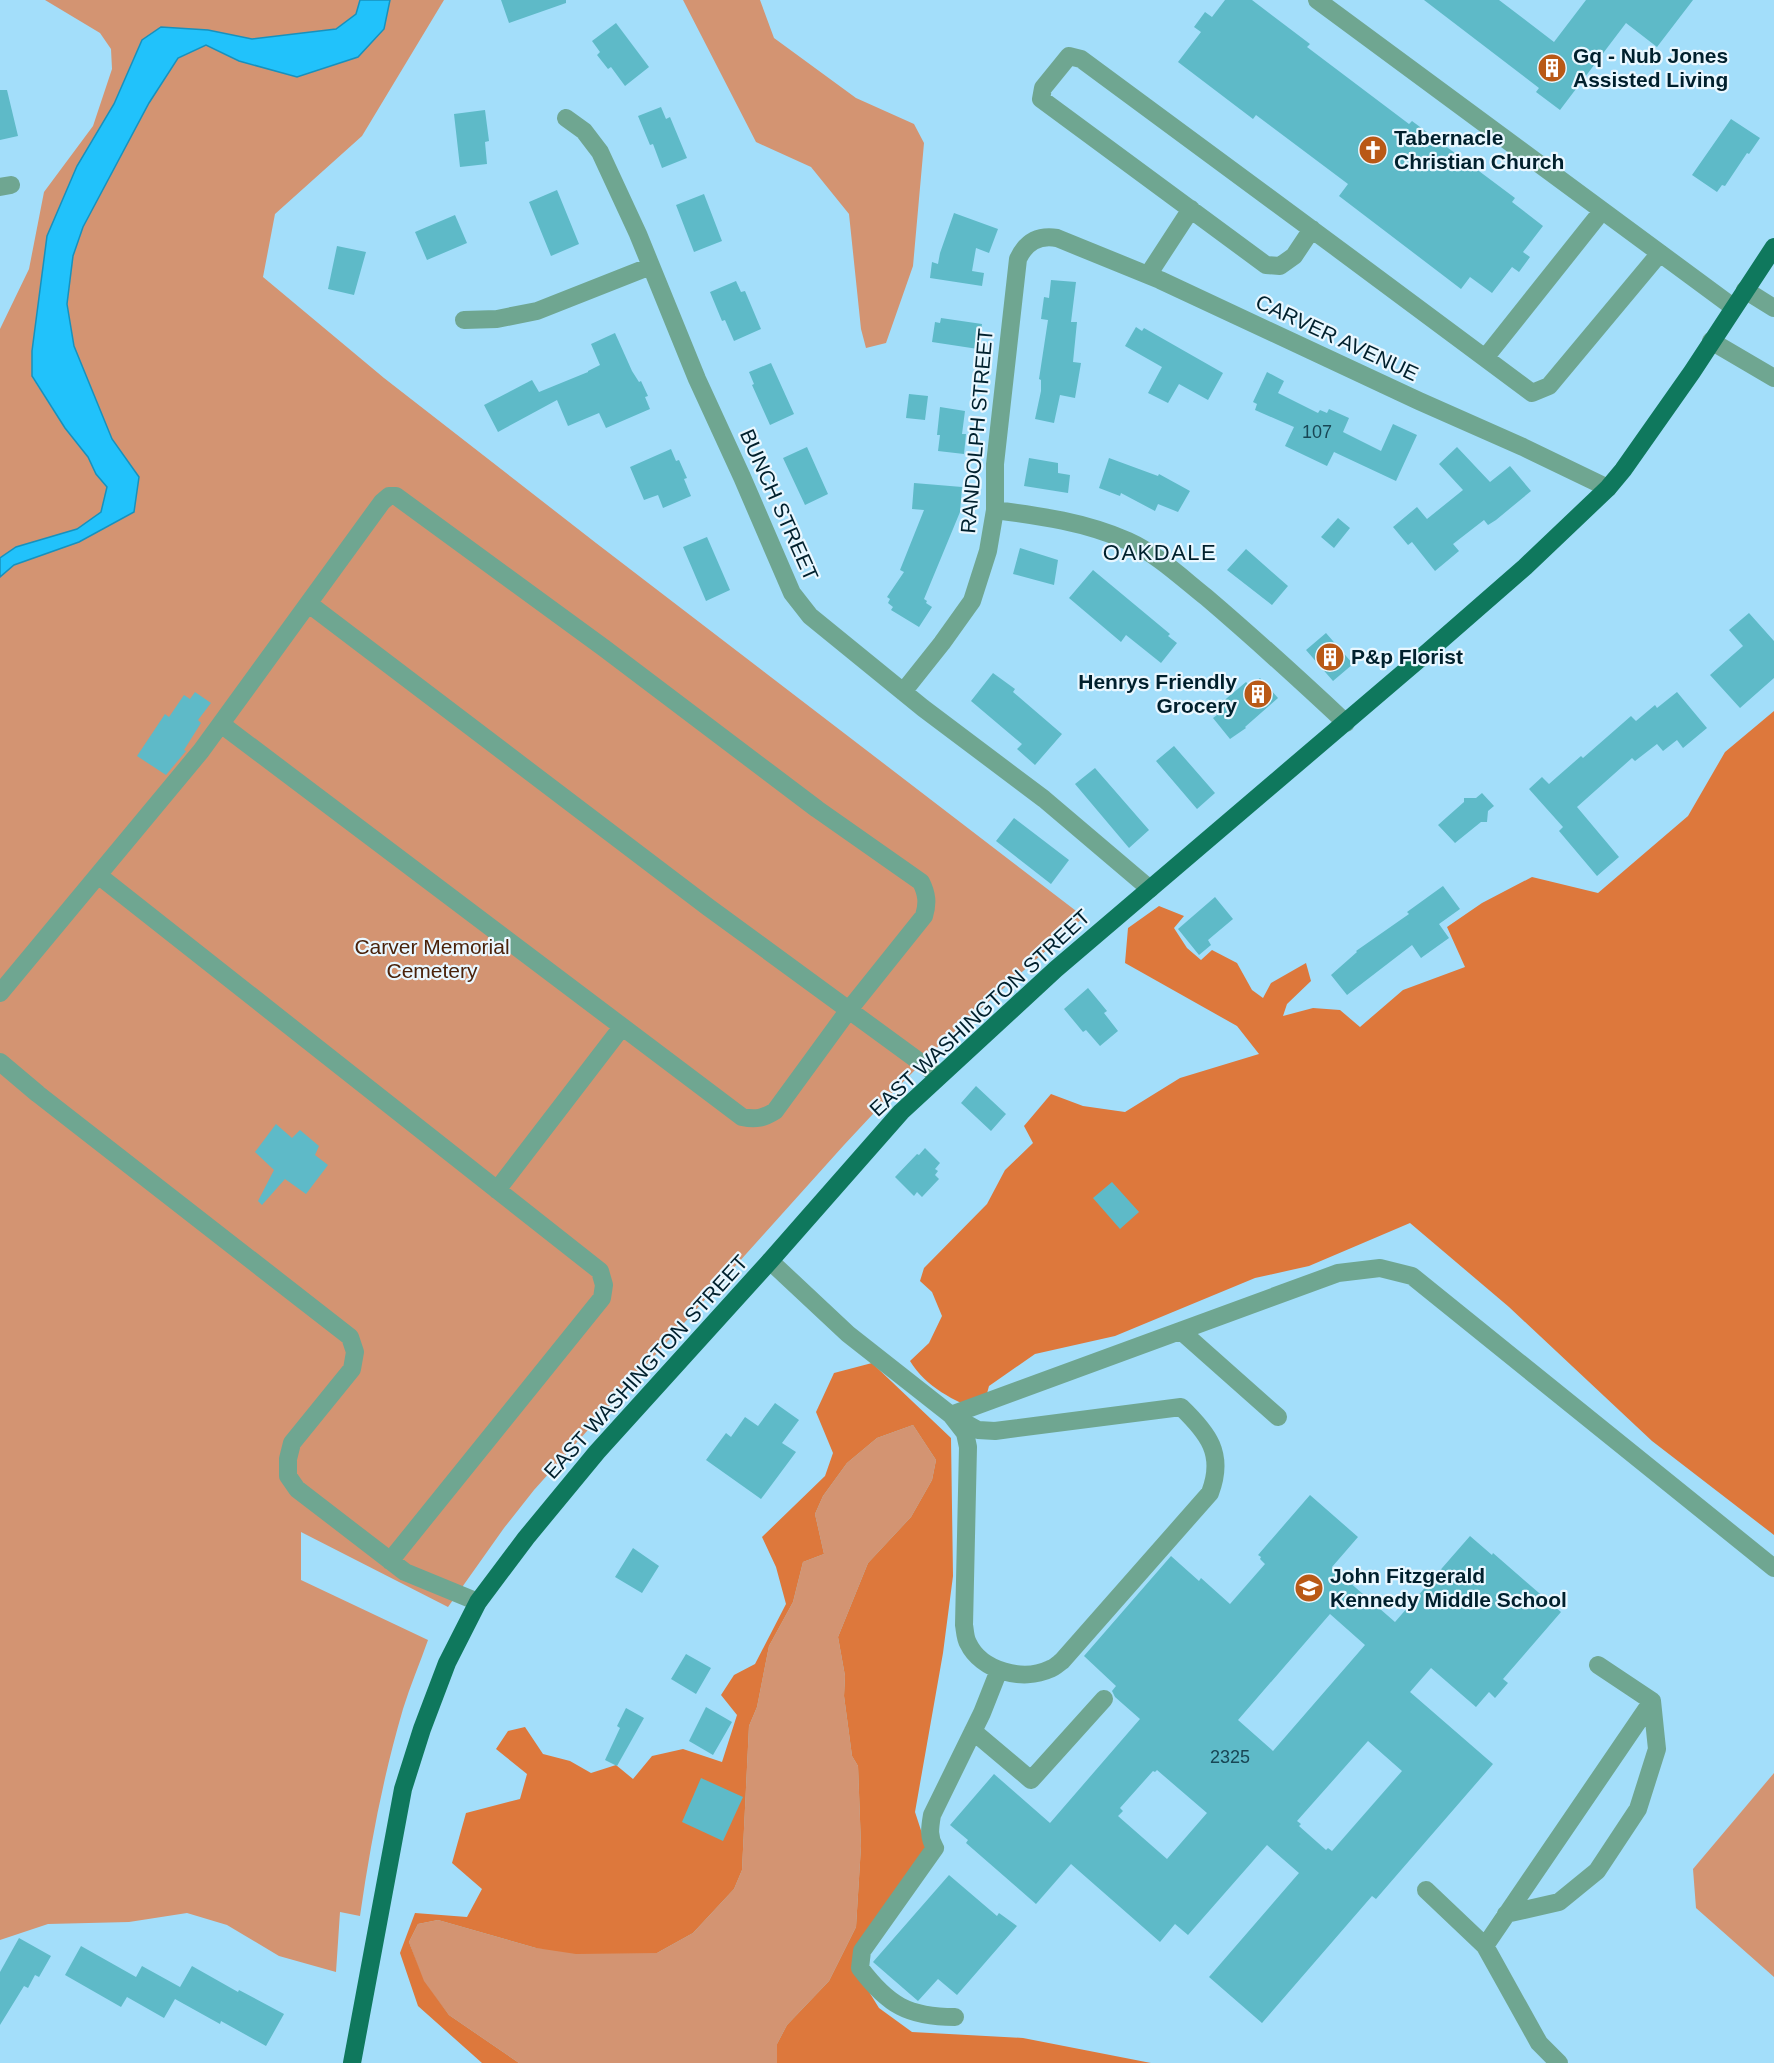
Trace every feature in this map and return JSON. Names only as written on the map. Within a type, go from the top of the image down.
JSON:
[{"type":"main road","name":"EAST WASHINGTON STREET","points":[[352,2063],[403,1789],[422,1729],[447,1663],[478,1602],[526,1538],[597,1452],[901,1112],[1056,969],[1346,723],[1525,567],[1608,488],[1623,471],[1774,248]]},
{"type":"street","points":[[1317,0],[1733,307]]},
{"type":"street","points":[[1312,230],[1294,256],[1280,266],[1266,265],[1041,99],[1043,88],[1069,56],[1081,59],[1485,358],[1532,393],[1549,386],[1660,253]]},
{"type":"street","name":"BUNCH STREET","points":[[566,118],[584,131],[600,152],[792,593],[810,616],[903,692],[1044,799],[1150,889]]},
{"type":"street","points":[[1148,275],[1191,210]]},
{"type":"street","points":[[1485,358],[1602,211]]},
{"type":"street","name":"CARVER AVENUE","points":[[1044,237],[1057,238],[1148,275],[1608,488]]},
{"type":"street","name":"RANDOLPH STREET","points":[[903,692],[972,601],[988,551],[995,510],[995,464],[1018,259],[1027,244],[1044,237]]},
{"type":"street","points":[[464,320],[497,319],[537,311],[651,266]]},
{"type":"street","points":[[1745,290],[1774,308]]},
{"type":"street","points":[[1711,341],[1774,378]]},
{"type":"street","points":[[0,993],[201,751],[388,496],[396,496],[604,648],[817,809],[921,882],[926,894],[927,906],[924,916],[848,1011],[775,1111],[765,1118],[742,1117],[221,724]]},
{"type":"street","points":[[995,510],[1059,518],[1095,528],[1131,542],[1174,571],[1253,636],[1346,723]]},
{"type":"street","points":[[309,604],[600,826],[939,1076]]},
{"type":"street","points":[[98,875],[600,1271],[604,1285],[602,1298],[390,1561]]},
{"type":"street","points":[[497,1190],[622,1027]]},
{"type":"street","points":[[0,1062],[350,1337],[355,1352],[352,1369],[292,1443],[288,1459],[288,1476],[297,1489],[405,1572],[478,1602]]},
{"type":"street","points":[[770,1261],[848,1334],[951,1415],[978,1430],[995,1431],[1181,1407],[1195,1420],[1210,1442],[1216,1456],[1214,1482],[1210,1493],[1062,1661],[1050,1670],[1036,1674],[1018,1674],[999,1670],[988,1665],[968,1643],[964,1625],[968,1447],[965,1434],[951,1415]]},
{"type":"street","points":[[951,1415],[1338,1273],[1380,1268],[1412,1276],[1774,1568]]},
{"type":"street","points":[[1181,1330],[1278,1417]]},
{"type":"street","points":[[1598,1665],[1652,1701]]},
{"type":"street","points":[[955,2017],[929,2017],[897,2006],[875,1988],[861,1968],[862,1951],[935,1848],[929,1830],[932,1815],[973,1731],[999,1670]]},
{"type":"street","points":[[973,1731],[1031,1779],[1104,1699]]},
{"type":"street","points":[[1485,1946],[1652,1701]]},
{"type":"street","points":[[1506,1914],[1559,1902],[1596,1871],[1638,1809],[1657,1749],[1652,1701]]},
{"type":"street","points":[[1426,1890],[1485,1946],[1539,2043],[1559,2063]]},
{"type":"green space","points":[[45,0],[360,0],[356,14],[336,29],[252,39],[208,30],[142,40],[114,104],[32,377],[107,487],[101,512],[77,529],[16,547],[0,558],[0,329],[29,269],[44,192],[93,126],[112,69],[111,49],[100,33]]},
{"type":"green space","name":"Carver Memorial Cemetery","points":[[390,0],[444,0],[362,136],[275,214],[263,277],[384,378],[1084,917],[943,1042],[844,1145],[534,1490],[448,1607],[301,1532],[301,1580],[428,1640],[406,1700],[389,1760],[360,1916],[340,1912],[336,1972],[279,1956],[227,1925],[187,1913],[129,1922],[48,1924],[0,1940],[0,577],[14,565],[79,542],[134,512],[139,477],[112,439],[74,346],[67,304],[73,256],[83,227],[149,103],[178,58],[206,45],[239,61],[384,29]]},
{"type":"green space","points":[[683,0],[760,0],[774,38],[856,98],[914,124],[924,143],[913,266],[886,343],[866,348],[861,329],[849,214],[811,167],[756,142]]},
{"type":"green space","points":[[913,1425],[936,1460],[932,1480],[911,1517],[868,1563],[838,1637],[845,1676],[844,1696],[852,1756],[858,1766],[861,1846],[856,1927],[829,1981],[787,2025],[777,2044],[777,2063],[519,2063],[449,2015],[423,1981],[409,1942],[418,1924],[438,1920],[536,1948],[657,1953],[693,1933],[734,1889],[742,1870],[749,1726],[757,1707],[769,1646],[793,1602],[803,1562],[824,1554],[815,1514],[823,1496],[847,1463],[877,1438]]},
{"type":"green space","points":[[1774,1773],[1774,1977],[1696,1908],[1693,1869]]},
{"type":"shaded area","points":[[1774,711],[1774,1535],[1652,1441],[1509,1307],[1410,1223],[1309,1266],[1255,1278],[1115,1336],[1035,1354],[989,1386],[982,1412],[932,1386],[910,1361],[929,1343],[942,1316],[932,1292],[920,1281],[924,1268],[987,1204],[1005,1170],[1033,1143],[1024,1126],[1051,1094],[1083,1106],[1125,1112],[1180,1078],[1259,1054],[1237,1026],[1125,963],[1128,928],[1159,906],[1184,916],[1174,928],[1187,948],[1201,960],[1212,950],[1237,963],[1252,990],[1263,998],[1271,983],[1306,963],[1311,981],[1287,1004],[1283,1016],[1313,1008],[1340,1010],[1360,1027],[1403,990],[1465,967],[1447,927],[1482,903],[1532,877],[1598,893],[1688,816],[1725,752]]},
{"type":"shaded area","points":[[872,1363],[951,1438],[953,1576],[943,1653],[915,1812],[931,1861],[864,1957],[866,1987],[879,2008],[912,2032],[1023,2038],[1151,2063],[777,2063],[777,2044],[787,2025],[829,1981],[856,1927],[861,1846],[858,1766],[852,1756],[844,1696],[845,1676],[838,1637],[868,1563],[911,1517],[932,1480],[936,1460],[913,1425],[877,1438],[847,1463],[823,1496],[815,1514],[824,1554],[803,1562],[793,1602],[769,1646],[757,1707],[749,1726],[742,1870],[734,1889],[693,1933],[657,1953],[576,1954],[536,1948],[438,1920],[418,1924],[409,1942],[424,1981],[449,2015],[519,2063],[482,2063],[418,2006],[400,1953],[415,1913],[467,1917],[482,1889],[452,1863],[466,1813],[520,1799],[527,1774],[496,1749],[508,1731],[525,1727],[543,1754],[570,1761],[591,1773],[616,1765],[633,1779],[652,1756],[683,1749],[722,1762],[737,1715],[721,1695],[734,1675],[755,1664],[786,1604],[776,1567],[762,1537],[825,1476],[833,1453],[816,1412],[834,1373]]},
{"type":"water","points":[[360,0],[390,0],[384,29],[358,57],[297,77],[239,61],[206,45],[178,58],[149,103],[83,227],[73,256],[67,304],[74,346],[112,439],[139,477],[134,512],[79,542],[14,565],[0,577],[0,558],[16,547],[77,529],[101,512],[107,487],[96,474],[88,457],[65,428],[32,376],[32,351],[47,236],[77,166],[114,104],[142,40],[161,27],[208,30],[252,39],[336,29],[356,14]]},
{"type":"building","points":[[501,0],[566,0],[566,3],[509,23]]},
{"type":"building","name":"Tabernacle Christian Church","points":[[1225,0],[1252,0],[1310,44],[1307,47],[1409,124],[1412,121],[1515,198],[1512,202],[1543,226],[1523,252],[1530,257],[1519,272],[1512,267],[1492,293],[1470,277],[1461,289],[1339,196],[1348,184],[1256,115],[1253,119],[1178,62],[1201,32],[1194,27],[1205,12],[1212,17]]},
{"type":"building","name":"Gq - Nub Jones Assisted Living","points":[[1424,0],[1499,0],[1554,42],[1586,0],[1693,0],[1657,47],[1626,23],[1560,110],[1536,92],[1539,88]]},
{"type":"building","points":[[616,23],[649,67],[625,86],[611,67],[608,69],[597,55],[600,52],[592,41]]},
{"type":"building","points":[[0,90],[7,90],[18,136],[0,140]]},
{"type":"building","points":[[661,107],[666,119],[670,117],[687,158],[662,168],[653,144],[650,145],[638,116]]},
{"type":"building","points":[[485,110],[489,141],[485,142],[487,164],[460,167],[454,114]]},
{"type":"building","points":[[1731,119],[1760,138],[1725,186],[1722,185],[1717,192],[1692,175]]},
{"type":"building","points":[[557,190],[579,244],[551,256],[529,202]]},
{"type":"building","points":[[704,194],[722,241],[694,252],[676,205]]},
{"type":"building","points":[[954,213],[998,229],[989,253],[976,248],[972,271],[984,273],[982,286],[930,278],[932,262],[938,264]]},
{"type":"building","points":[[455,215],[467,243],[427,260],[415,232]]},
{"type":"building","points":[[337,246],[366,252],[354,295],[328,289]]},
{"type":"building","points":[[1051,280],[1076,282],[1071,322],[1077,322],[1073,362],[1081,363],[1075,398],[1060,395],[1054,423],[1035,419],[1041,391],[1041,380],[1039,379],[1048,320],[1041,319],[1044,297],[1049,298]]},
{"type":"building","points":[[736,281],[741,292],[745,291],[761,329],[734,341],[725,320],[722,321],[710,292]]},
{"type":"building","points":[[941,318],[982,324],[978,349],[932,342],[935,322],[940,323]]},
{"type":"building","points":[[1136,327],[1142,331],[1144,328],[1223,373],[1208,400],[1179,384],[1168,403],[1148,393],[1162,367],[1125,346]]},
{"type":"building","points":[[615,333],[632,371],[639,382],[641,381],[648,396],[645,397],[650,409],[606,428],[599,413],[568,426],[557,400],[498,432],[484,405],[532,380],[539,392],[588,372],[600,365],[591,344]]},
{"type":"building","points":[[771,363],[794,414],[770,425],[752,385],[754,384],[749,372]]},
{"type":"building","points":[[1267,372],[1284,381],[1278,393],[1318,413],[1320,410],[1327,413],[1329,409],[1349,418],[1343,432],[1381,451],[1393,424],[1417,435],[1396,481],[1334,452],[1327,466],[1285,446],[1294,427],[1255,410],[1257,404],[1253,402]]},
{"type":"building","points":[[909,394],[928,396],[925,420],[906,418]]},
{"type":"building","points":[[940,407],[965,411],[962,434],[966,434],[964,454],[938,451]]},
{"type":"building","points":[[807,447],[828,494],[805,505],[783,458]]},
{"type":"building","points":[[1457,447],[1490,482],[1510,466],[1531,491],[1496,520],[1488,525],[1484,520],[1453,544],[1459,551],[1435,571],[1412,542],[1408,545],[1393,527],[1417,507],[1427,519],[1463,490],[1439,464]]},
{"type":"building","points":[[671,449],[687,478],[684,479],[691,496],[663,508],[658,495],[644,500],[630,467]]},
{"type":"building","points":[[1029,458],[1058,463],[1058,473],[1070,475],[1068,493],[1024,486]]},
{"type":"building","points":[[1109,458],[1158,476],[1159,474],[1190,491],[1178,512],[1158,504],[1155,511],[1121,493],[1120,496],[1099,488]]},
{"type":"building","points":[[914,483],[962,487],[960,512],[924,599],[932,607],[919,627],[891,610],[893,607],[888,603],[890,599],[887,597],[904,572],[900,570],[924,510],[912,509]]},
{"type":"building","points":[[1338,518],[1350,528],[1334,548],[1321,537]]},
{"type":"building","points":[[707,537],[730,590],[706,601],[683,547]]},
{"type":"building","points":[[1020,548],[1058,560],[1054,585],[1013,574]]},
{"type":"building","points":[[1246,549],[1288,586],[1272,605],[1227,570]]},
{"type":"building","points":[[1093,570],[1170,634],[1168,636],[1177,643],[1161,663],[1126,635],[1121,642],[1069,598]]},
{"type":"building","points":[[1749,613],[1774,641],[1774,678],[1740,708],[1710,675],[1743,646],[1729,630]]},
{"type":"building","name":"P&p Florist","points":[[1326,633],[1353,664],[1333,681],[1306,650]]},
{"type":"building","points":[[993,673],[1015,689],[1013,692],[1062,734],[1035,765],[1017,749],[1022,744],[971,701]]},
{"type":"building","points":[[1260,678],[1278,698],[1246,728],[1230,739],[1213,718],[1217,715],[1214,709],[1246,682],[1250,686]]},
{"type":"building","points":[[195,692],[211,703],[198,720],[201,723],[184,750],[186,751],[166,775],[137,756],[165,714],[169,717],[184,695],[190,699]]},
{"type":"building","points":[[1677,692],[1707,728],[1683,748],[1677,740],[1663,751],[1657,744],[1635,761],[1632,758],[1577,807],[1619,857],[1597,876],[1559,831],[1563,827],[1529,789],[1542,777],[1549,784],[1631,716],[1636,721],[1655,705],[1657,708]]},
{"type":"building","points":[[1174,746],[1215,793],[1197,809],[1156,761]]},
{"type":"building","points":[[1095,768],[1149,830],[1129,848],[1075,784]]},
{"type":"building","points":[[1482,793],[1494,806],[1488,811],[1487,822],[1481,822],[1455,843],[1438,825],[1464,802],[1464,798],[1476,798]]},
{"type":"building","points":[[1014,818],[1069,860],[1051,884],[996,841]]},
{"type":"building","points":[[1443,886],[1460,909],[1439,924],[1449,938],[1421,958],[1412,945],[1347,995],[1331,975],[1356,951],[1409,914],[1407,912]]},
{"type":"building","points":[[1215,897],[1233,919],[1208,940],[1211,945],[1199,955],[1178,929]]},
{"type":"building","points":[[1088,988],[1107,1011],[1104,1013],[1118,1031],[1100,1046],[1086,1030],[1083,1032],[1064,1009]]},
{"type":"building","points":[[976,1086],[1006,1114],[991,1131],[961,1103]]},
{"type":"building","points":[[276,1124],[292,1138],[300,1130],[319,1146],[315,1155],[328,1165],[306,1194],[285,1179],[262,1205],[258,1201],[274,1170],[255,1152]]},
{"type":"building","points":[[925,1148],[940,1163],[935,1169],[938,1171],[935,1175],[939,1179],[922,1197],[917,1192],[914,1196],[895,1177]]},
{"type":"building","points":[[1112,1182],[1139,1212],[1120,1229],[1093,1198]]},
{"type":"building","points":[[775,1403],[799,1420],[782,1443],[796,1452],[761,1499],[706,1460],[726,1433],[731,1437],[745,1417],[758,1426]]},
{"type":"building","points":[[1310,1495],[1358,1537],[1332,1567],[1395,1622],[1470,1536],[1561,1612],[1503,1679],[1508,1683],[1495,1698],[1489,1692],[1476,1707],[1431,1668],[1410,1692],[1493,1764],[1376,1899],[1372,1896],[1262,2023],[1209,1977],[1299,1873],[1267,1845],[1188,1935],[1175,1924],[1160,1942],[1071,1864],[1036,1904],[966,1843],[968,1840],[950,1825],[994,1774],[1050,1823],[1140,1719],[1115,1697],[1112,1691],[1116,1686],[1084,1656],[1171,1556],[1199,1581],[1201,1578],[1230,1604],[1265,1564],[1258,1555]],"holes":[[[1330,1614],[1365,1645],[1273,1751],[1238,1720]],[[1368,1741],[1402,1771],[1332,1851],[1328,1848],[1326,1850],[1299,1826],[1301,1824],[1297,1821]],[[1157,1770],[1207,1813],[1167,1859],[1118,1816],[1123,1811],[1120,1808],[1153,1771]]]},
{"type":"building","points":[[633,1548],[659,1566],[642,1593],[615,1577]]},
{"type":"building","points":[[686,1654],[711,1668],[696,1694],[671,1679]]},
{"type":"building","points":[[706,1707],[732,1722],[713,1755],[689,1741]]},
{"type":"building","points":[[626,1708],[644,1718],[617,1766],[605,1760],[620,1728],[617,1726]]},
{"type":"building","points":[[701,1778],[743,1797],[723,1841],[682,1822]]},
{"type":"building","points":[[949,1875],[997,1916],[999,1913],[1017,1926],[957,1995],[938,1979],[918,2001],[873,1962]]},
{"type":"building","points":[[19,1938],[51,1956],[39,1977],[35,1975],[28,1988],[24,1986],[0,2025],[0,1972]]},
{"type":"building","points":[[81,1946],[136,1977],[142,1966],[180,1987],[192,1966],[284,2014],[266,2046],[175,1999],[164,2018],[127,1997],[121,2007],[65,1975]]},
{"type":"place","name":"Gq - Nub Jones Assisted Living","points":[[1552,68]]},
{"type":"place","name":"Tabernacle Christian Church","points":[[1373,150]]},
{"type":"place","name":"P&p Florist","points":[[1330,657]]},
{"type":"place","name":"Henrys Friendly Grocery","points":[[1258,694]]},
{"type":"place","name":"John Fitzgerald Kennedy Middle School","points":[[1309,1588]]},
{"type":"district","name":"OAKDALE","points":[[1160,552]]}]
